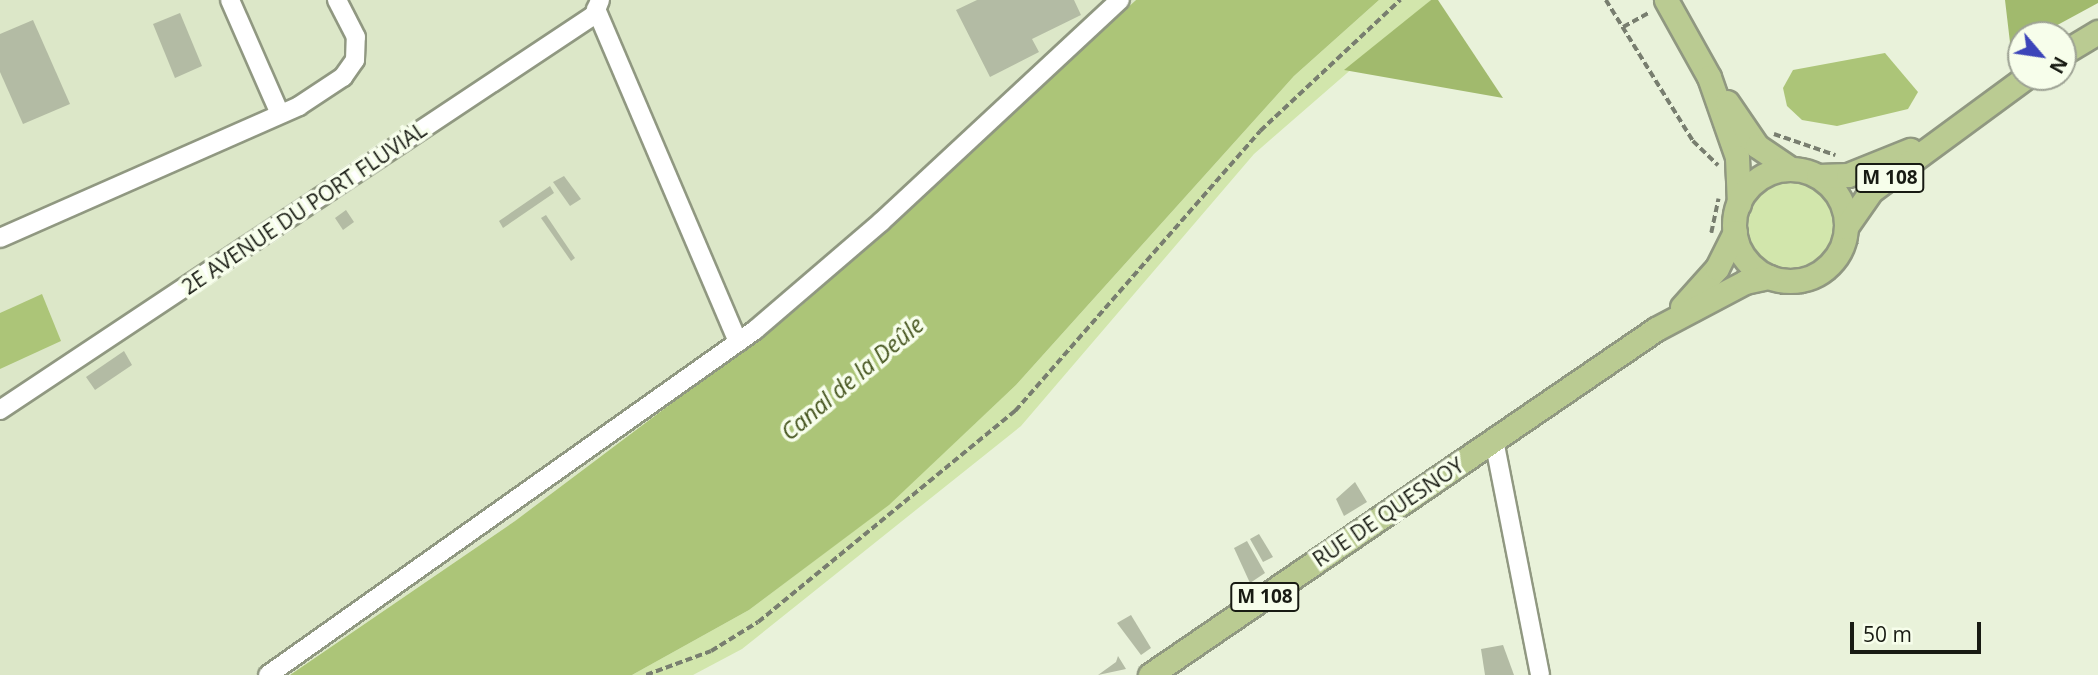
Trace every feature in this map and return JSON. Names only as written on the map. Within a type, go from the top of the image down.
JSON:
[{"type":"main road","points":[[1662,4],[1757,146],[1791,169],[1818,176],[1837,195],[1846,227],[1836,256],[1820,272],[1799,280],[1769,276],[1746,259],[1735,232],[1738,204],[1737,157],[1709,77]]},
{"type":"main road","points":[[2077,45],[2098,32]]},
{"type":"main road","name":"M 108","points":[[1846,227],[1867,195],[1941,135],[2007,90]]},
{"type":"main road","name":"M 108","points":[[1818,176],[1870,168],[1941,135]]},
{"type":"main road","points":[[1738,204],[1756,181],[1791,169]]},
{"type":"main road","name":"M 108","points":[[1656,329],[1717,268],[1735,232]]},
{"type":"main road","name":"M 108","points":[[1656,329],[1745,282],[1769,276]]},
{"type":"main road","name":"RUE DE QUESNOY","points":[[1150,675],[1656,329]]},
{"type":"street","points":[[230,0],[280,114]]},
{"type":"street","points":[[0,238],[280,114],[343,77],[355,60],[356,37],[337,0]]},
{"type":"street","points":[[268,675],[738,342],[881,222],[1120,0]]},
{"type":"street","points":[[598,5],[738,342]]},
{"type":"street","name":"2E AVENUE DU PORT FLUVIAL","points":[[0,410],[598,5]]},
{"type":"street","points":[[1494,440],[1540,675]]},
{"type":"path","points":[[646,675],[711,651],[758,622],[1015,411],[1261,131],[1400,0]]},
{"type":"path","points":[[1606,0],[1698,149],[1725,169]]},
{"type":"path","points":[[1623,27],[1662,4]]},
{"type":"shaded area","points":[[0,0],[1136,0],[801,306],[515,521],[290,675],[0,675]]},
{"type":"shaded area","points":[[1379,0],[1431,0],[1254,154],[1021,426],[742,649],[693,675],[632,675],[749,610],[888,505],[1016,385],[1294,76]]},
{"type":"shaded area","points":[[1431,0],[1438,0],[1503,98],[1344,70]]},
{"type":"shaded area","points":[[2005,0],[2098,0],[2098,3],[2065,21],[2007,21]]},
{"type":"shaded area","points":[[1790,180],[1815,187],[1827,199],[1834,224],[1827,249],[1815,261],[1790,268],[1765,261],[1753,249],[1746,224],[1753,199],[1765,187]]},
{"type":"water","name":"Canal de la Deûle","points":[[1136,0],[1379,0],[1294,76],[1016,385],[889,505],[749,610],[632,675],[290,675],[515,521],[801,306]]},
{"type":"water","points":[[1885,53],[1918,92],[1908,109],[1837,126],[1802,120],[1787,106],[1783,88],[1793,70]]},
{"type":"water","points":[[42,294],[61,341],[0,369],[0,313]]},
{"type":"building","points":[[977,0],[1074,0],[1081,15],[1032,39],[1039,52],[990,77],[956,10]]},
{"type":"building","points":[[180,13],[202,66],[175,78],[153,24]]},
{"type":"building","points":[[33,20],[70,104],[23,124],[0,72],[0,34]]},
{"type":"building","points":[[564,176],[581,199],[570,206],[553,182]]},
{"type":"building","points":[[550,186],[554,193],[503,228],[499,221]]},
{"type":"building","points":[[346,210],[354,222],[343,230],[335,218]]},
{"type":"building","points":[[546,215],[575,258],[571,261],[541,218]]},
{"type":"building","points":[[124,351],[132,365],[95,390],[86,377]]},
{"type":"building","points":[[1355,482],[1367,502],[1344,516],[1336,499]]},
{"type":"building","points":[[1259,534],[1273,557],[1263,562],[1250,539]]},
{"type":"building","points":[[1247,541],[1265,573],[1250,583],[1234,548]]},
{"type":"building","points":[[1131,615],[1151,648],[1141,655],[1117,623]]},
{"type":"building","points":[[1503,645],[1514,675],[1485,675],[1481,649]]},
{"type":"building","points":[[1118,656],[1126,669],[1098,675],[1116,662]]}]
